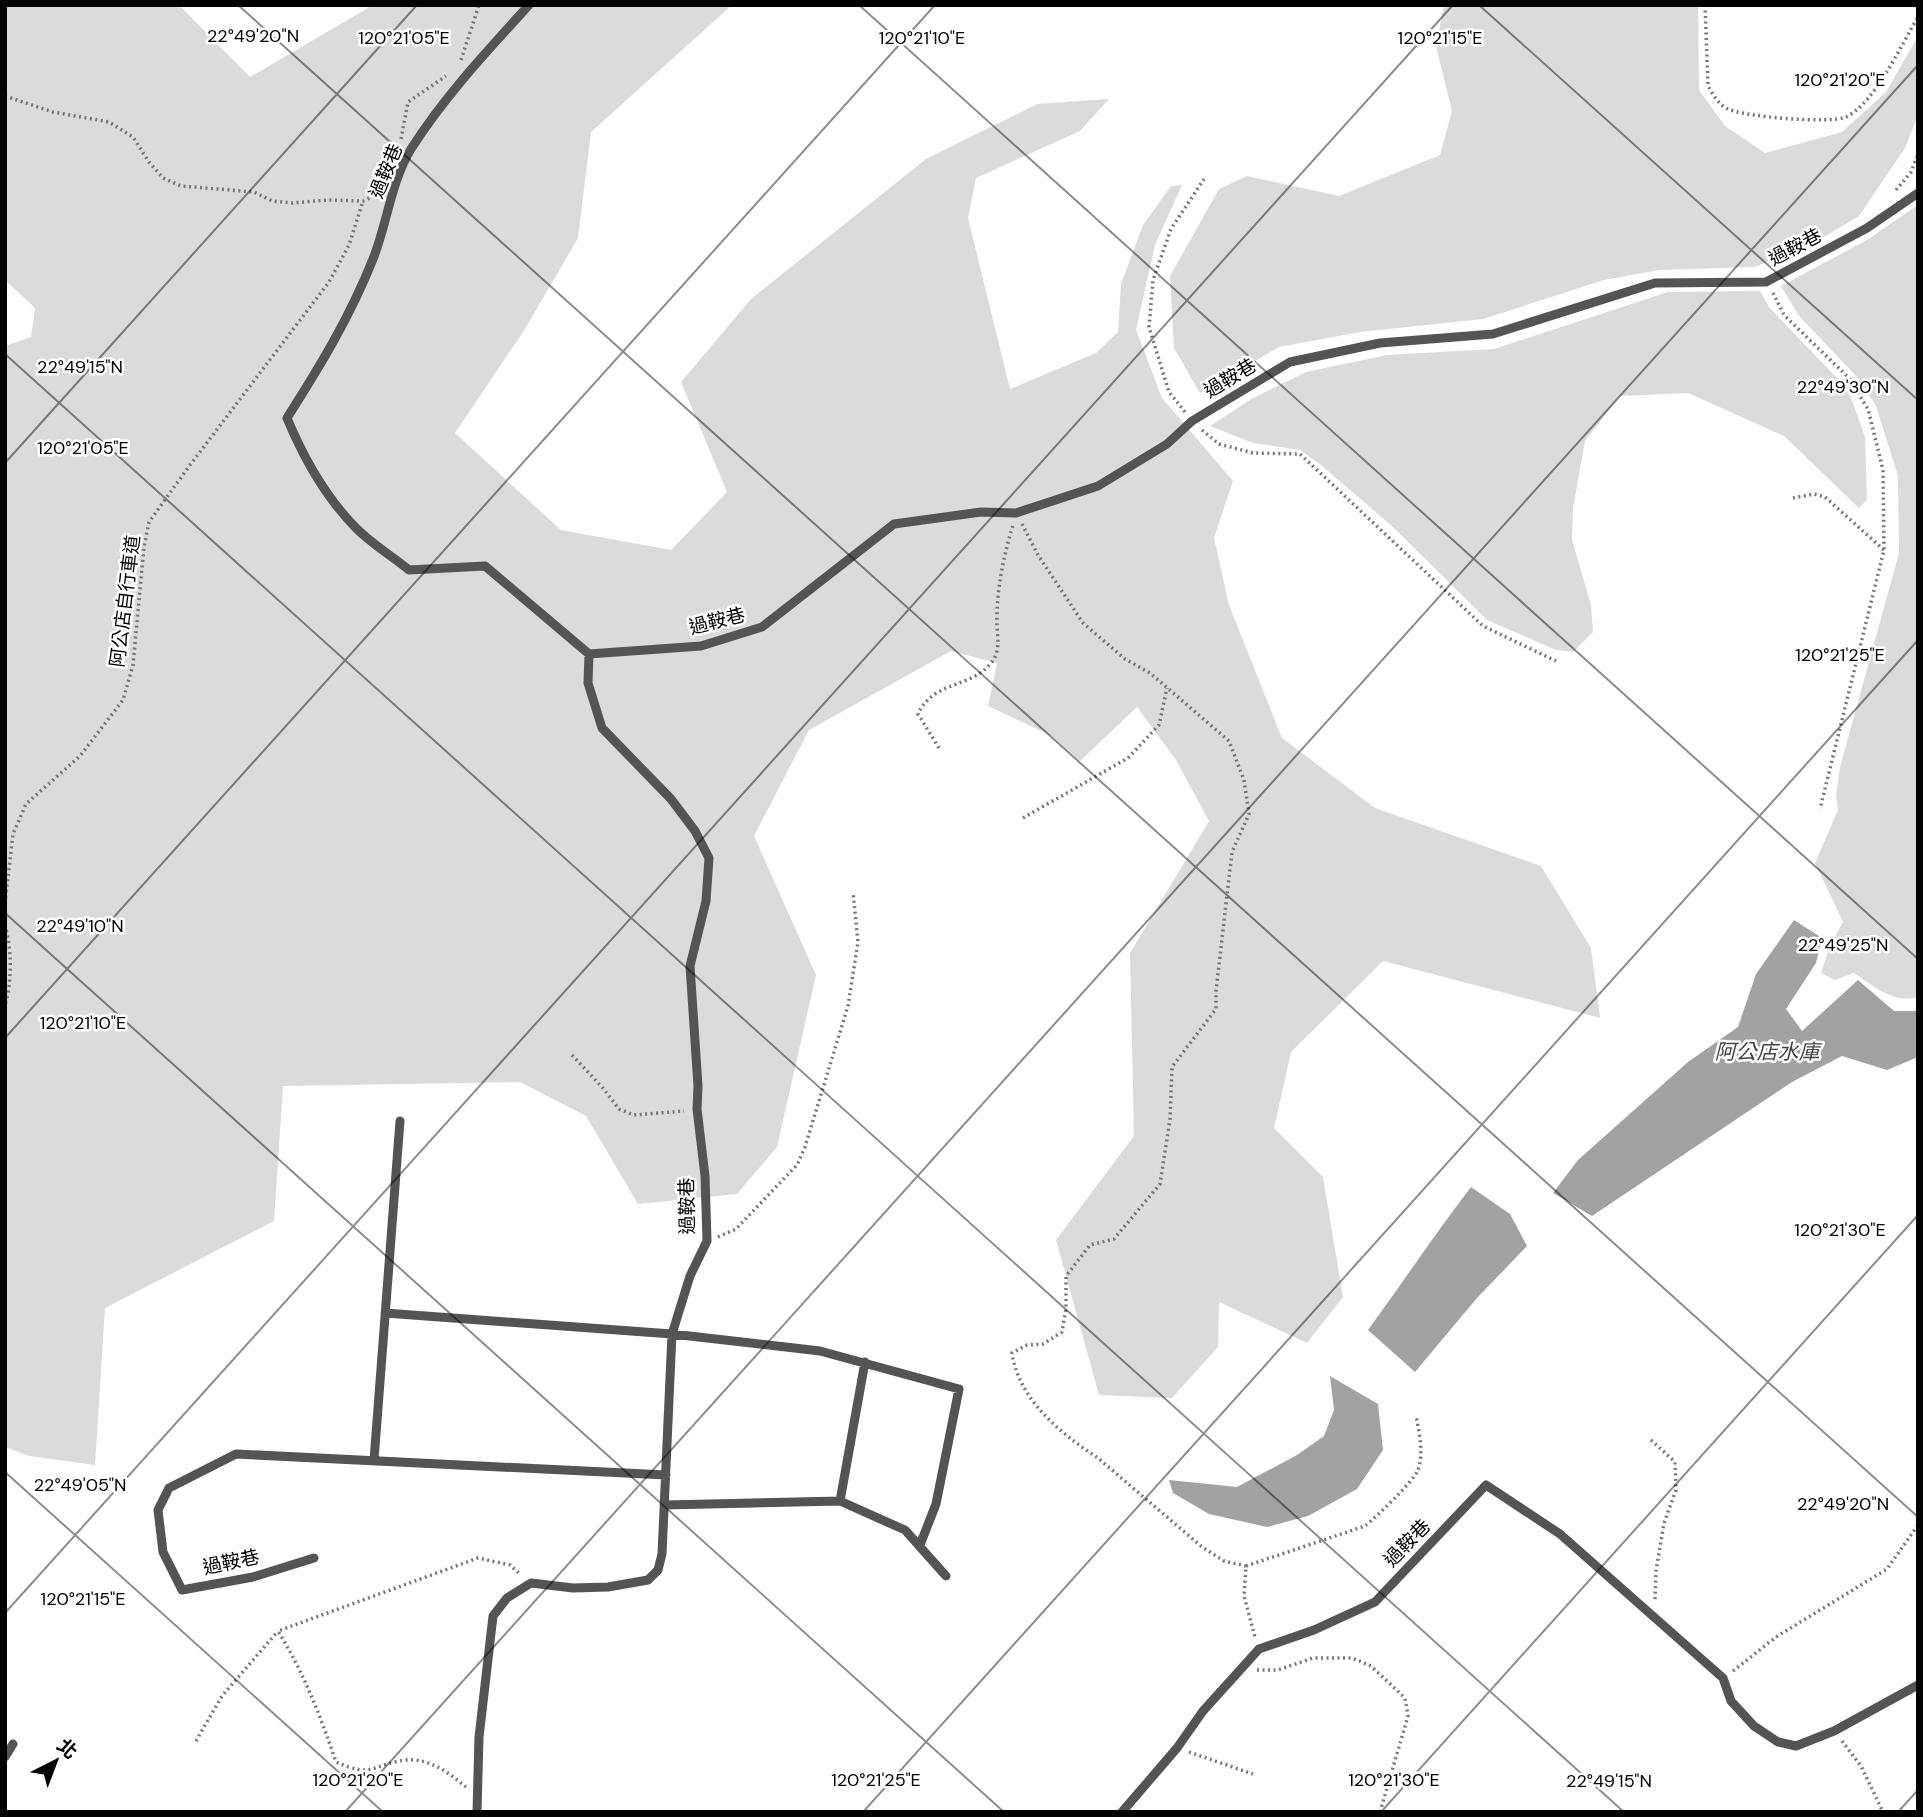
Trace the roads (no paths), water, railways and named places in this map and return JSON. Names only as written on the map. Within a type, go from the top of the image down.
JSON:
[{"type":"lane","name":"過鞍巷","points":[[528,5],[463,78],[410,151],[395,187],[384,231],[337,338],[287,418],[322,488],[358,529],[409,570],[485,566],[589,654],[701,646],[762,627],[894,524],[981,512],[1016,513],[1098,486],[1167,444],[1192,421],[1290,362],[1380,343],[1493,334],[1655,283],[1766,282],[1867,228],[1918,193]]},
{"type":"lane","name":"過鞍巷","points":[[477,1812],[479,1737],[493,1616],[507,1598],[531,1583],[573,1588],[608,1587],[648,1580],[658,1570],[662,1554],[672,1334],[690,1276],[707,1241],[690,967],[706,901],[709,858],[695,831],[671,799],[602,728],[589,683],[589,654]]},
{"type":"lane","points":[[374,1461],[400,1121]]},
{"type":"lane","points":[[385,1313],[672,1334],[820,1351],[959,1389],[936,1504],[920,1545]]},
{"type":"lane","points":[[840,1501],[865,1362]]},
{"type":"lane","name":"過鞍巷","points":[[314,1558],[253,1577],[182,1590],[163,1552],[158,1510],[169,1488],[236,1454],[666,1475]]},
{"type":"lane","name":"過鞍巷","points":[[1122,1812],[1177,1748],[1203,1711],[1259,1649],[1314,1630],[1375,1602],[1486,1485],[1560,1534],[1654,1616],[1723,1678],[1731,1701],[1754,1726],[1778,1742],[1796,1745],[1834,1731],[1918,1685]]},
{"type":"lane","points":[[664,1505],[840,1501],[905,1530],[946,1576]]},
{"type":"lane","points":[[5,1757],[13,1744]]},
{"type":"water","name":"阿公店水庫","points":[[1794,920],[1822,938],[1816,963],[1786,1009],[1802,1031],[1858,980],[1894,1011],[1918,1011],[1918,1057],[1887,1070],[1842,1056],[1792,1082],[1592,1216],[1553,1193],[1578,1160],[1688,1062],[1738,1027],[1756,974]]},
{"type":"water","points":[[1471,1187],[1510,1214],[1527,1246],[1477,1298],[1415,1372],[1368,1330]]},
{"type":"water","points":[[1330,1376],[1378,1404],[1383,1450],[1357,1489],[1308,1516],[1267,1527],[1209,1514],[1173,1493],[1169,1480],[1237,1487],[1297,1455],[1324,1436],[1334,1410]]}]
